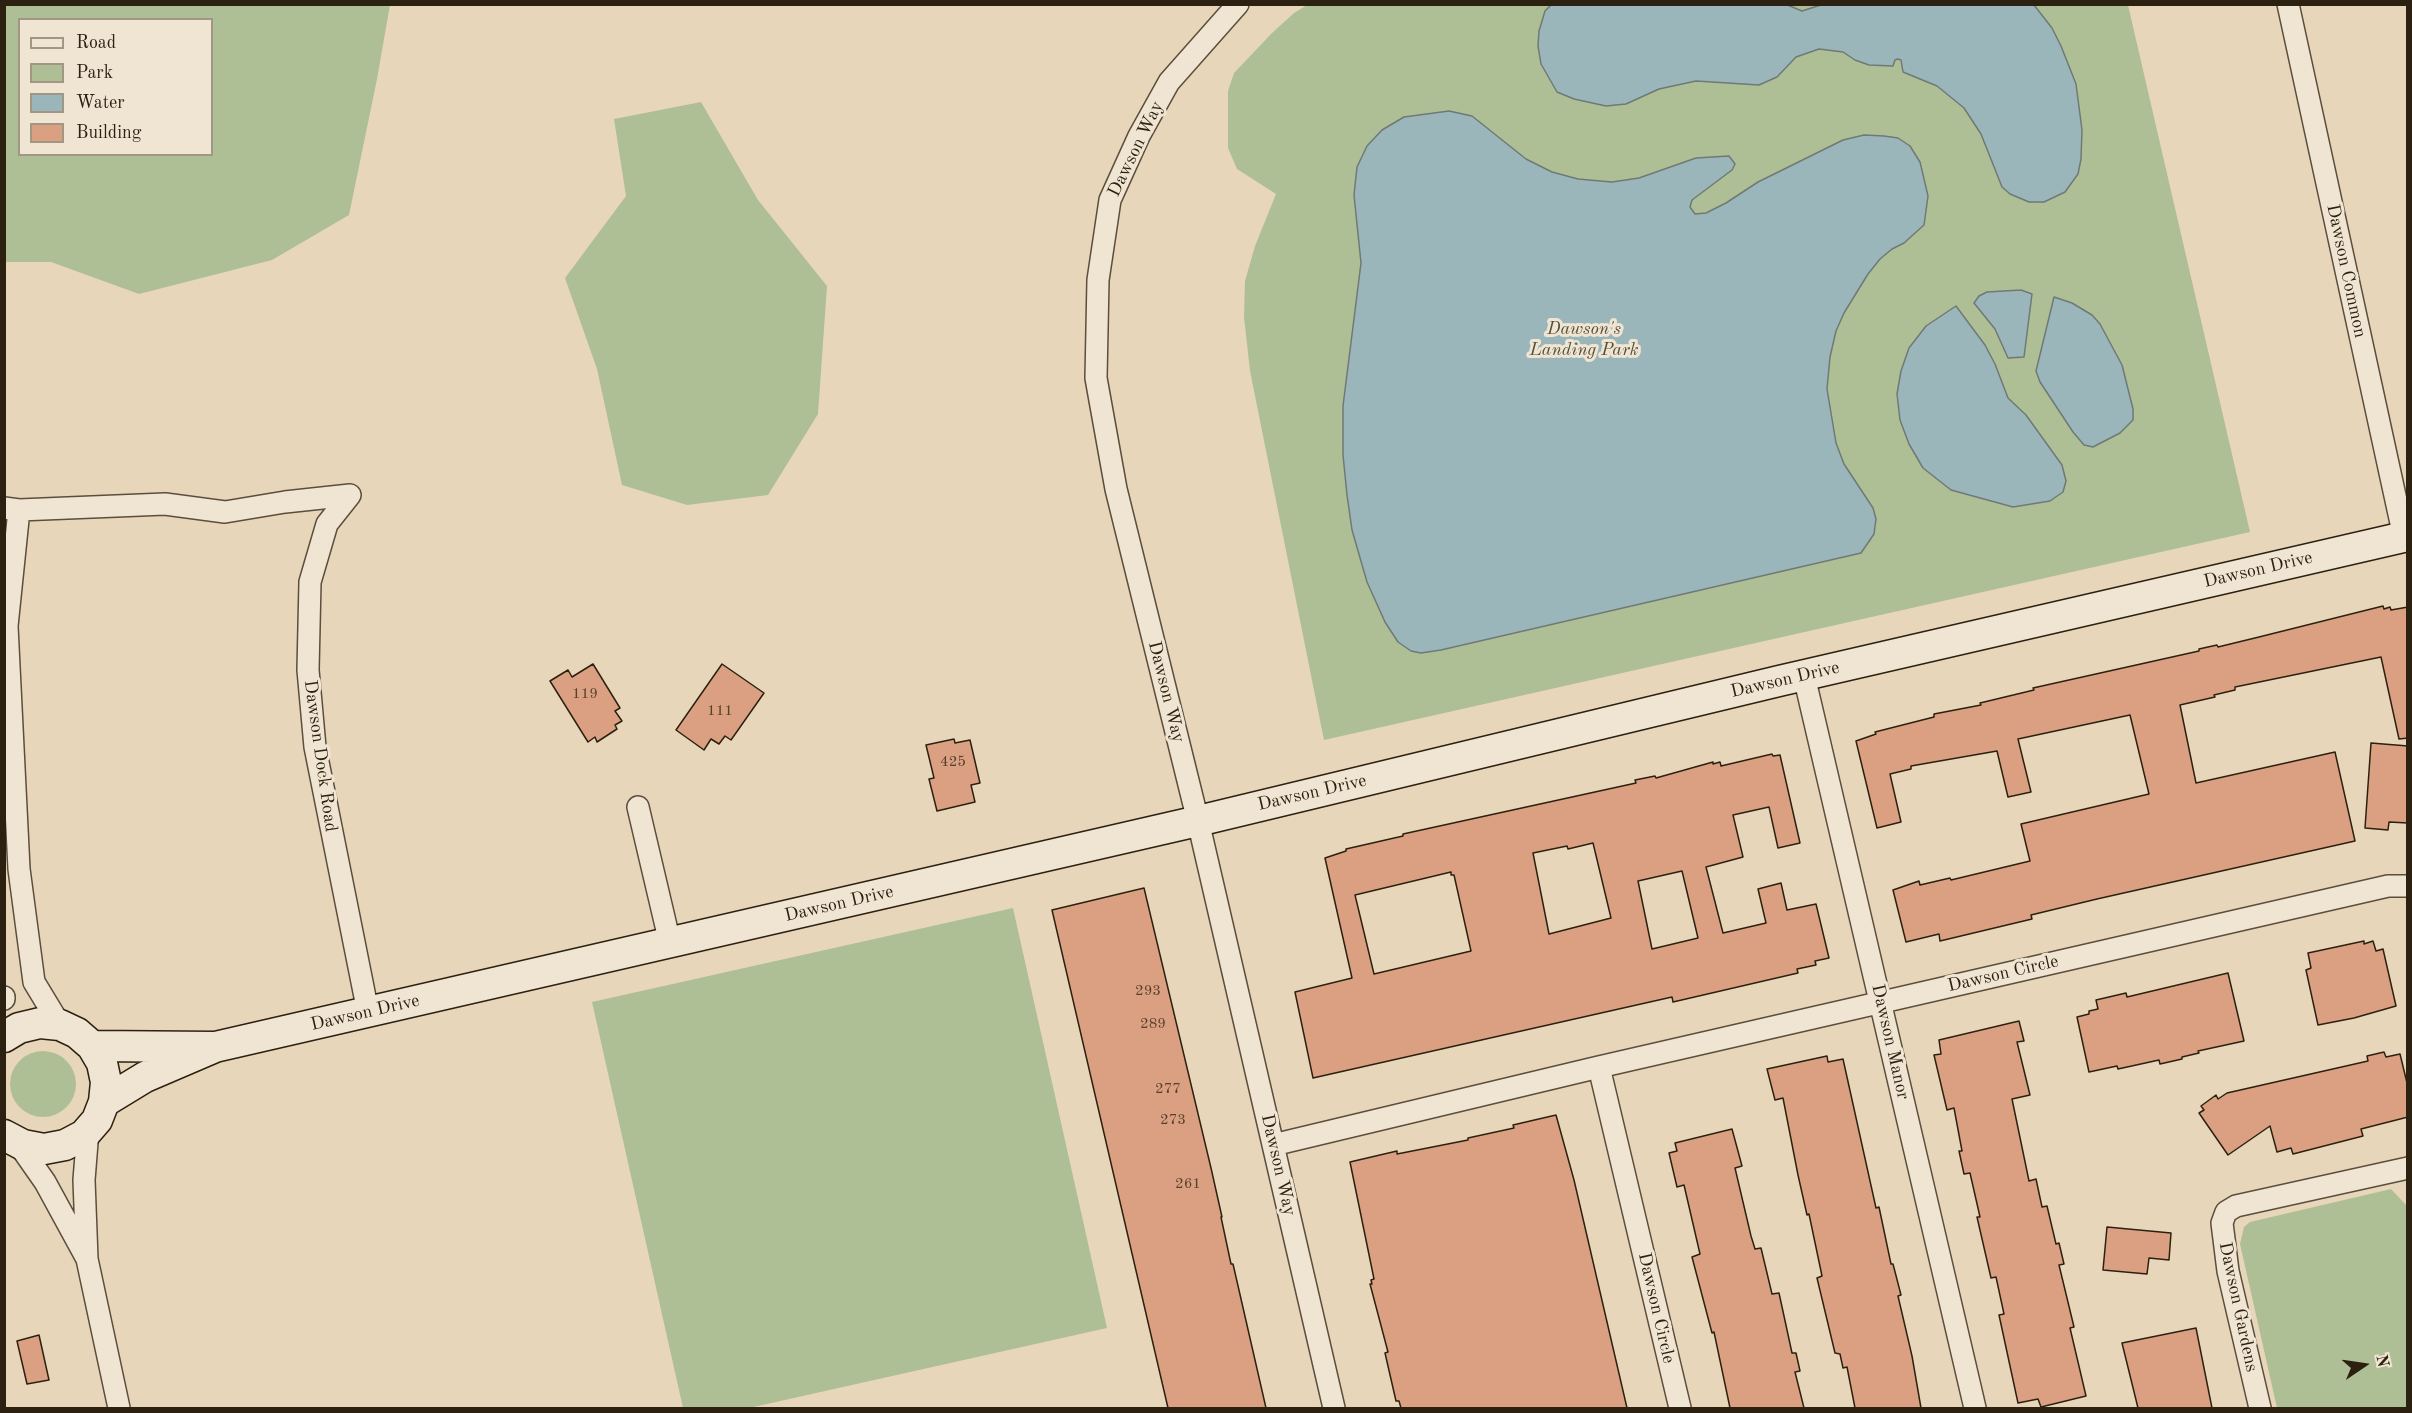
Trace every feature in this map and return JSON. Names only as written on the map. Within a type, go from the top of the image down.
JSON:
[{"type":"street","name":"Dawson Way","points":[[1238,4],[1169,82],[1139,136],[1110,201],[1098,280],[1096,378],[1116,489],[1198,821],[1334,1408]]},
{"type":"street","name":"Dawson Common","points":[[2288,4],[2406,536]]},
{"type":"street","name":"Dawson Dock Road","points":[[12,509],[165,504],[225,512],[285,501],[350,495],[327,524],[310,582],[308,670],[315,747],[368,1012]]},
{"type":"street","points":[[12,509],[7,626],[19,869],[34,982],[60,1025]]},
{"type":"street","name":"Dawson Drive","points":[[104,1102],[146,1077],[215,1047],[1198,821],[1804,676],[2406,536]]},
{"type":"street","name":"Dawson Manor","points":[[1804,676],[1975,1408]]},
{"type":"street","points":[[638,807],[670,943]]},
{"type":"street","name":"Dawson Circle","points":[[1273,1145],[1599,1067],[2388,886],[2408,886]]},
{"type":"street","points":[[4,1037],[19,1028],[40,1023],[60,1025],[77,1033],[92,1046],[102,1063],[106,1082],[104,1102],[97,1120],[88,1130],[65,1145],[44,1149],[22,1145],[11,1138]]},
{"type":"street","name":"Dawson Drive","points":[[92,1046],[215,1047]]},
{"type":"street","name":"Dawson Circle","points":[[1599,1067],[1680,1408]]},
{"type":"street","points":[[88,1130],[84,1180],[87,1259],[119,1408]]},
{"type":"street","points":[[11,1138],[45,1182],[87,1259]]},
{"type":"street","name":"Dawson Gardens","points":[[2260,1408],[2225,1254],[2222,1223],[2226,1212],[2236,1206],[2408,1168]]},
{"type":"green space","points":[[4,5],[390,5],[349,215],[272,260],[139,294],[51,262],[5,262]]},
{"type":"green space","name":"Dawson's Landing Park","points":[[1307,5],[2128,5],[2250,532],[1324,740],[1250,371],[1244,317],[1245,281],[1255,246],[1276,194],[1237,169],[1228,148],[1228,91],[1234,73],[1272,33],[1294,13]]},
{"type":"green space","points":[[701,102],[758,200],[827,286],[818,414],[768,495],[687,505],[622,485],[597,369],[565,278],[626,196],[614,119]]},
{"type":"green space","points":[[1013,908],[1107,1328],[749,1408],[683,1408],[592,1002]]},
{"type":"green space","points":[[36,1051],[50,1051],[62,1056],[71,1065],[76,1084],[74,1097],[67,1108],[50,1117],[36,1117],[24,1112],[15,1103],[10,1091],[10,1077],[15,1065],[24,1056]]},
{"type":"green space","points":[[2391,1189],[2407,1206],[2407,1408],[2277,1408],[2240,1244],[2244,1227],[2250,1222]]},
{"type":"water","points":[[1552,4],[1785,4],[1802,11],[1824,4],[2034,5],[2052,28],[2076,84],[2082,130],[2078,174],[2065,192],[2044,202],[2029,202],[2010,194],[2002,187],[1981,134],[1964,108],[1937,86],[1903,72],[1901,60],[1898,59],[1895,60],[1893,66],[1869,65],[1843,52],[1819,49],[1796,57],[1777,77],[1759,85],[1696,81],[1659,89],[1626,104],[1606,106],[1574,99],[1557,92],[1541,64],[1538,46],[1539,31],[1545,11]]},
{"type":"water","points":[[1449,111],[1472,116],[1526,159],[1552,172],[1578,179],[1612,182],[1639,178],[1696,158],[1729,156],[1735,164],[1732,170],[1692,200],[1690,207],[1695,214],[1706,213],[1726,203],[1758,182],[1843,140],[1864,135],[1884,136],[1898,138],[1910,146],[1920,162],[1928,196],[1924,225],[1904,243],[1880,259],[1868,274],[1844,313],[1836,331],[1830,357],[1827,389],[1836,443],[1844,464],[1873,508],[1876,519],[1874,534],[1861,553],[1441,650],[1421,653],[1411,651],[1398,642],[1385,622],[1367,582],[1352,530],[1343,455],[1343,406],[1361,263],[1354,195],[1357,167],[1367,146],[1382,130],[1404,117]]},
{"type":"water","points":[[2021,290],[2032,294],[2024,357],[2008,358],[1995,329],[1974,303],[1979,296],[1987,292]]},
{"type":"water","points":[[2054,297],[2072,303],[2092,315],[2100,324],[2122,365],[2133,409],[2133,420],[2120,433],[2093,447],[2084,445],[2073,432],[2040,382],[2036,371]]},
{"type":"water","points":[[1956,306],[1985,345],[2008,398],[2026,415],[2062,465],[2066,481],[2063,492],[2050,501],[2013,507],[1951,490],[1923,468],[1909,444],[1900,420],[1897,394],[1901,371],[1909,348],[1926,326]]},
{"type":"building","points":[[2383,606],[2384,609],[2390,607],[2391,610],[2408,607],[2408,738],[2399,739],[2381,657],[2235,687],[2235,690],[2214,695],[2215,697],[2180,705],[2196,783],[2335,752],[2355,841],[2097,899],[2031,915],[2032,919],[1940,941],[1939,934],[1906,942],[1893,890],[1919,881],[1920,885],[1950,878],[1951,880],[2030,861],[2021,824],[2149,794],[2130,715],[2018,739],[2031,792],[2008,797],[1997,751],[1911,766],[1911,769],[1890,774],[1901,822],[1877,828],[1856,741],[1876,734],[1875,732],[1934,717],[1934,714],[1981,705],[1980,703],[2034,690],[2033,688],[2217,645],[2218,647]]},
{"type":"building","points":[[593,664],[620,708],[615,711],[622,721],[615,725],[617,729],[597,742],[595,737],[588,742],[550,681],[568,670],[572,677]]},
{"type":"building","points":[[722,664],[764,693],[731,740],[725,736],[719,744],[711,739],[704,750],[676,730]]},
{"type":"building","points":[[954,739],[955,743],[970,740],[980,783],[971,785],[975,802],[937,811],[929,779],[934,778],[926,745]]},
{"type":"building","points":[[2371,743],[2408,746],[2408,823],[2389,822],[2388,830],[2365,828]]},
{"type":"building","points":[[1772,754],[1773,756],[1780,755],[1800,843],[1778,848],[1769,807],[1733,815],[1743,857],[1706,867],[1723,933],[1766,923],[1758,889],[1781,883],[1787,910],[1816,904],[1829,958],[1815,961],[1816,965],[1797,969],[1798,973],[1673,1002],[1672,997],[1313,1078],[1295,992],[1352,978],[1325,858],[1346,851],[1346,849],[1403,836],[1403,834],[1636,783],[1635,780],[1655,776],[1656,778],[1713,762],[1713,764],[1720,762],[1721,766]],"holes":[[[1593,843],[1611,918],[1549,934],[1533,853],[1567,846],[1568,849]],[[1682,871],[1698,938],[1652,949],[1638,881]],[[1451,872],[1451,875],[1454,875],[1471,951],[1374,974],[1355,895]]]},
{"type":"building","points":[[1144,888],[1266,1408],[1168,1408],[1052,910]]},
{"type":"building","points":[[2364,941],[2364,944],[2373,941],[2376,951],[2383,949],[2396,1006],[2318,1025],[2306,970],[2311,968],[2308,953]]},
{"type":"building","points":[[2228,973],[2244,1041],[2198,1051],[2199,1053],[2182,1057],[2182,1059],[2160,1064],[2159,1060],[2118,1069],[2117,1066],[2089,1072],[2077,1017],[2098,1009],[2096,1000],[2126,993],[2127,997]]},
{"type":"building","points":[[2019,1021],[2024,1041],[2017,1042],[2030,1095],[2012,1099],[2029,1181],[2036,1179],[2042,1207],[2047,1206],[2056,1244],[2059,1243],[2064,1264],[2059,1265],[2074,1327],[2070,1328],[2086,1396],[2041,1407],[2038,1399],[2018,1403],[1999,1315],[2004,1314],[1996,1277],[1991,1278],[1970,1173],[1964,1174],[1954,1108],[1947,1110],[1934,1055],[1941,1054],[1939,1040]]},
{"type":"building","points":[[2384,1052],[2386,1057],[2400,1054],[2408,1087],[2408,1117],[2361,1129],[2363,1136],[2293,1154],[2291,1148],[2277,1152],[2270,1126],[2228,1155],[2199,1113],[2204,1110],[2201,1106],[2216,1095],[2218,1099],[2227,1093],[2368,1061],[2367,1056]]},
{"type":"building","points":[[1827,1056],[1828,1062],[1843,1059],[1876,1208],[1879,1207],[1891,1264],[1893,1264],[1901,1295],[1898,1296],[1921,1408],[1855,1408],[1847,1367],[1843,1368],[1840,1354],[1835,1353],[1817,1278],[1822,1276],[1798,1175],[1783,1098],[1775,1100],[1767,1069]]},
{"type":"building","points":[[1556,1115],[1574,1180],[1627,1408],[1401,1408],[1399,1401],[1396,1401],[1385,1353],[1388,1352],[1370,1284],[1374,1279],[1350,1162],[1397,1151],[1397,1154],[1468,1140],[1468,1138],[1514,1128],[1513,1125]]},
{"type":"building","points":[[1732,1129],[1742,1166],[1735,1168],[1751,1236],[1755,1249],[1761,1248],[1772,1294],[1779,1293],[1792,1353],[1796,1353],[1800,1371],[1795,1372],[1804,1408],[1730,1408],[1714,1332],[1712,1333],[1692,1257],[1700,1254],[1684,1185],[1677,1187],[1669,1153],[1677,1151],[1675,1143]]},
{"type":"building","points":[[2107,1227],[2171,1233],[2169,1260],[2149,1258],[2147,1274],[2103,1270]]},
{"type":"building","points":[[2196,1328],[2212,1408],[2138,1408],[2122,1343]]},
{"type":"building","points":[[39,1335],[49,1380],[27,1384],[17,1341]]}]
